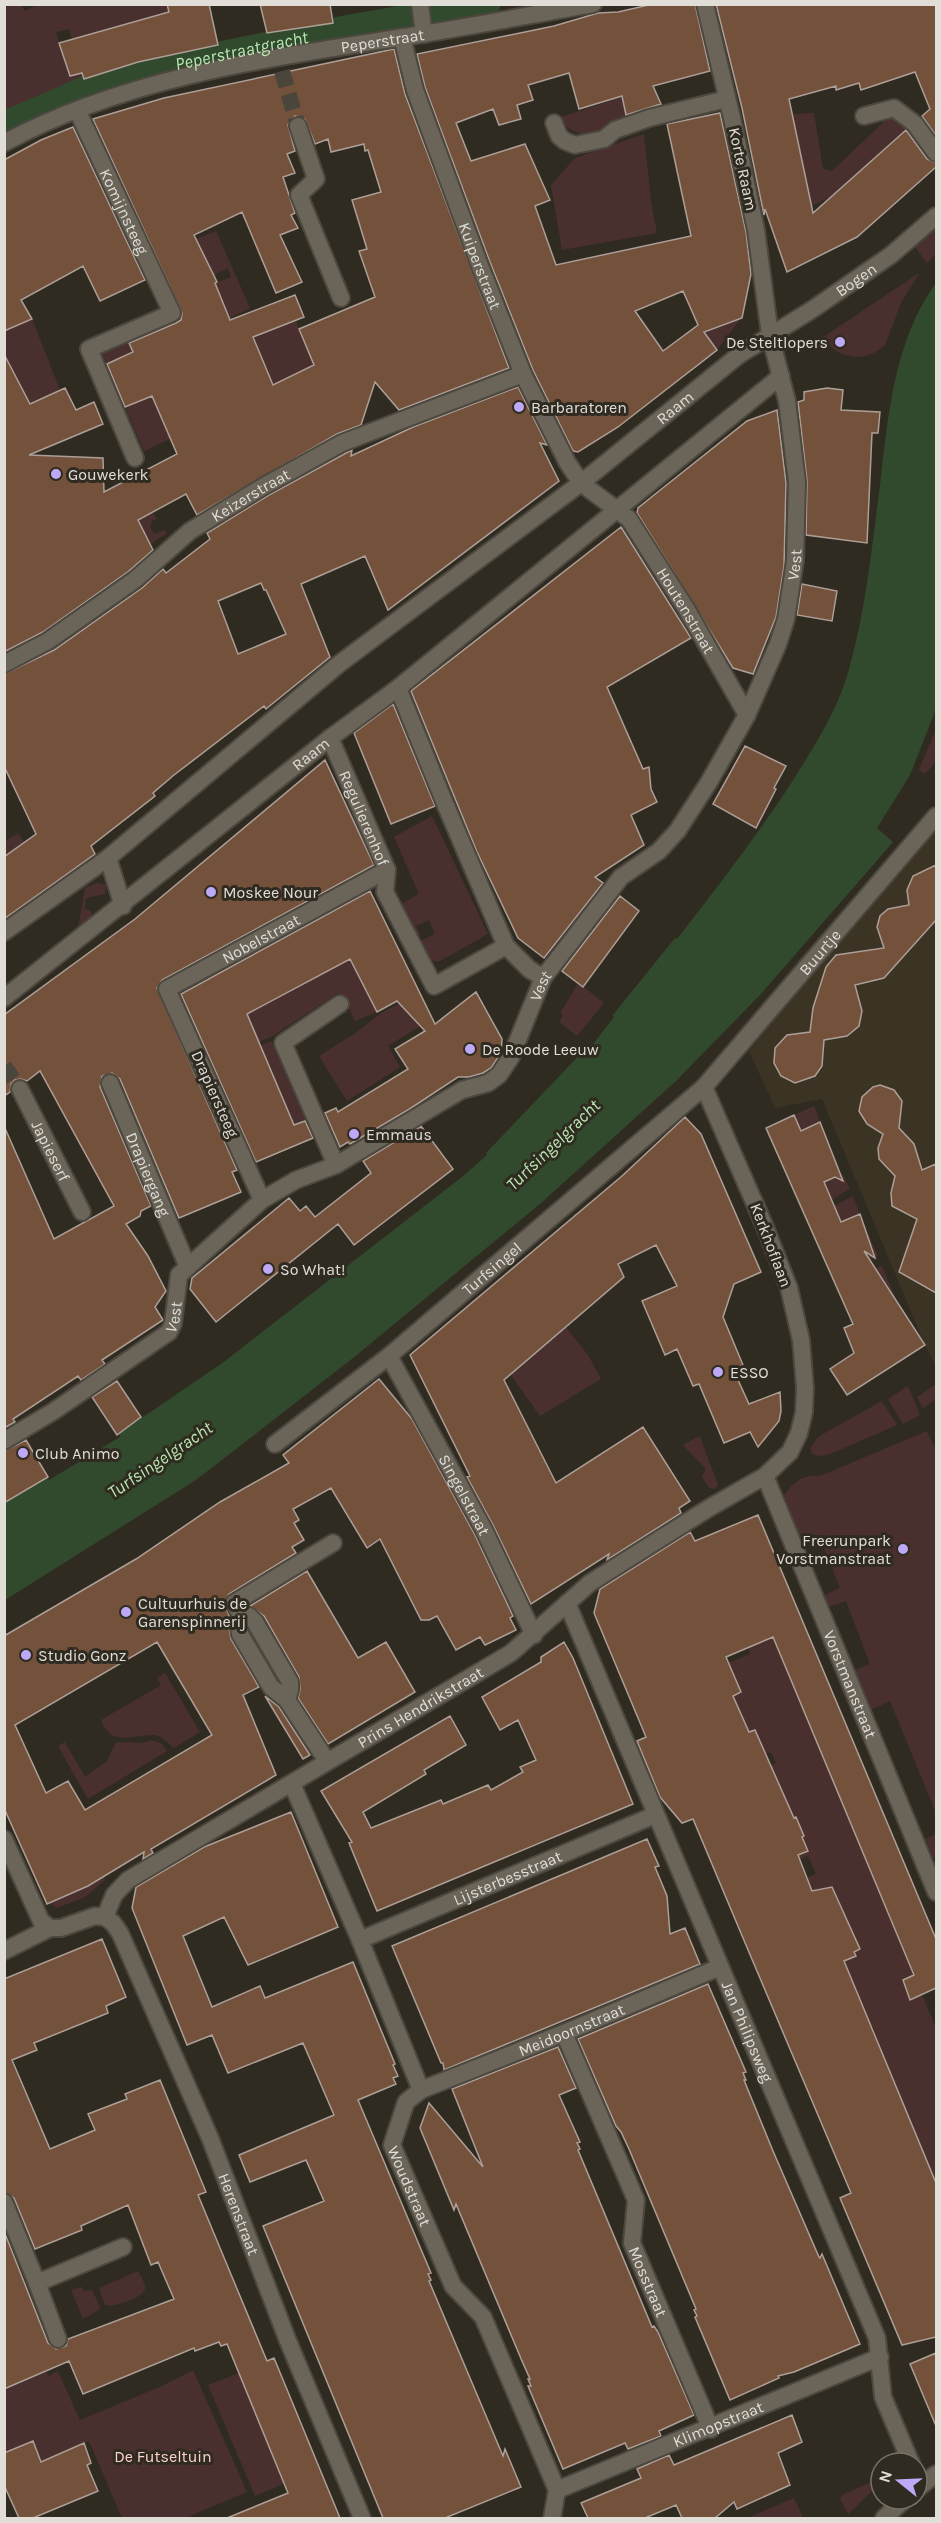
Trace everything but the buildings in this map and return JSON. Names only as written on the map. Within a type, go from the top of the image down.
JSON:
[{"type":"street","name":"Peperstraat","points":[[4,143],[33,127],[77,110],[189,76],[280,64],[402,38],[424,29],[593,4]]},
{"type":"street","name":"Korte Raam","points":[[705,4],[756,230],[770,335]]},
{"type":"street","points":[[420,5],[424,29]]},
{"type":"street","name":"Kuiperstraat","points":[[402,38],[415,90],[433,142],[523,374],[567,462],[581,483]]},
{"type":"street","points":[[554,123],[559,136],[575,145],[604,139],[615,130],[649,118],[727,99]]},
{"type":"street","points":[[864,116],[894,108],[915,124],[936,153]]},
{"type":"street","name":"Komijnsteeg","points":[[77,110],[172,313],[89,350],[135,458]]},
{"type":"street","points":[[298,126],[316,179],[299,195],[341,298]]},
{"type":"street","name":"Bogen","points":[[770,335],[813,309],[891,255],[936,216]]},
{"type":"street","name":"Vest","points":[[4,1441],[54,1411],[169,1332],[174,1324],[179,1275],[187,1265],[262,1200],[296,1180],[336,1165],[462,1090],[488,1083],[499,1075],[511,1057],[543,978],[621,877],[659,851],[678,830],[710,782],[747,715],[778,645],[786,619],[795,561],[797,482],[787,401],[770,335]]},
{"type":"street","name":"Raam","points":[[4,932],[108,858],[339,664],[581,483],[739,355],[770,335]]},
{"type":"street","name":"Keizerstraat","points":[[9,662],[48,640],[136,579],[190,531],[264,486],[342,443],[523,374]]},
{"type":"street","name":"Raam","points":[[4,998],[123,906],[330,738],[398,688],[781,376]]},
{"type":"street","points":[[581,483],[616,511]]},
{"type":"street","name":"Houtenstraat","points":[[616,511],[628,519],[687,610],[747,715]]},
{"type":"street","points":[[398,688],[506,946],[529,969],[543,978]]},
{"type":"street","name":"Regulierenhof","points":[[330,738],[387,870],[385,892],[434,986],[506,946]]},
{"type":"street","name":"Buurtje","points":[[704,1087],[936,816]]},
{"type":"street","points":[[108,858],[123,906]]},
{"type":"street","name":"Nobelstraat","points":[[167,989],[387,870]]},
{"type":"street","name":"Drapiersteeg","points":[[167,989],[262,1200]]},
{"type":"street","points":[[336,1165],[283,1043],[340,1004]]},
{"type":"street","name":"Drapiergang","points":[[110,1083],[187,1265]]},
{"type":"street","name":"Turfsingel","points":[[275,1444],[389,1356],[704,1087]]},
{"type":"street","name":"Kerkhoflaan","points":[[704,1087],[789,1288],[801,1340],[805,1388],[804,1412]]},
{"type":"street","name":"Japieserf","points":[[20,1089],[82,1212]]},
{"type":"street","name":"Singelstraat","points":[[389,1356],[484,1530],[534,1635]]},
{"type":"street","name":"Prins Hendrikstraat","points":[[105,1917],[114,1895],[128,1880],[511,1653],[600,1577],[709,1508],[765,1476],[790,1452],[799,1433],[804,1412]]},
{"type":"street","name":"Vorstmanstraat","points":[[765,1476],[936,1892]]},
{"type":"street","points":[[327,1761],[287,1700],[291,1690],[290,1682],[255,1622],[237,1609],[333,1543]]},
{"type":"street","name":"Jan Philipsweg","points":[[567,1603],[878,2338],[883,2397],[907,2451]]},
{"type":"street","points":[[292,1784],[360,1940],[421,2090]]},
{"type":"street","name":"Lijsterbesstraat","points":[[360,1940],[655,1815]]},
{"type":"street","points":[[4,1839],[41,1921],[50,1928]]},
{"type":"street","points":[[4,1951],[50,1928],[61,1928],[95,1916],[105,1917]]},
{"type":"street","name":"Herenstraat","points":[[105,1917],[120,1933],[206,2128],[288,2341],[362,2518]]},
{"type":"street","name":"Meidoornstraat","points":[[421,2090],[720,1967]]},
{"type":"street","name":"Mosstraat","points":[[564,2033],[636,2200],[632,2243],[711,2428]]},
{"type":"street","name":"Woudstraat","points":[[421,2090],[406,2102],[392,2145],[453,2286],[483,2318],[557,2490]]},
{"type":"street","points":[[4,2202],[38,2283],[58,2339]]},
{"type":"street","points":[[38,2283],[123,2247]]},
{"type":"street","name":"Klimopstraat","points":[[557,2490],[880,2357]]},
{"type":"street","points":[[552,2518],[557,2490]]},
{"type":"shaded area","points":[[936,831],[936,1366],[925,1345],[822,1099],[775,1108],[749,1051],[870,903]]},
{"type":"green space","points":[[40,4],[167,4],[169,12],[73,42],[69,29],[56,32],[69,76],[82,73],[84,79],[5,114],[4,7],[21,5],[25,11]]},
{"type":"green space","points":[[622,97],[629,115],[593,133],[576,132],[558,118]]},
{"type":"green space","points":[[814,113],[823,169],[832,171],[892,114],[908,129],[830,197],[771,226],[765,206],[806,183],[792,114]]},
{"type":"green space","points":[[644,134],[651,202],[657,233],[562,250],[551,185],[575,158]]},
{"type":"green space","points":[[936,228],[936,253],[927,263],[915,247]]},
{"type":"green space","points":[[216,231],[250,308],[230,318],[218,292],[211,285],[231,277],[228,268],[216,274],[215,278],[209,266],[199,270],[193,240]]},
{"type":"green space","points":[[919,273],[901,303],[885,345],[877,351],[860,357],[852,356],[836,351],[822,338]]},
{"type":"green space","points":[[270,318],[274,329],[296,321],[314,367],[273,385],[251,326]]},
{"type":"green space","points":[[741,318],[717,350],[704,332]]},
{"type":"green space","points":[[32,319],[60,390],[17,410],[5,378],[14,373],[5,354],[5,324]]},
{"type":"green space","points":[[129,342],[170,439],[144,451],[125,407],[141,400],[123,357],[107,364],[102,353]]},
{"type":"green space","points":[[149,512],[153,513],[157,519],[152,521],[150,527],[154,534],[165,530],[167,533],[151,544],[137,519]]},
{"type":"green space","points":[[936,729],[936,761],[925,774],[919,770]]},
{"type":"green space","points":[[432,816],[488,934],[440,961],[429,959],[418,942],[435,934],[429,920],[416,926],[420,935],[416,936],[401,904],[419,894],[394,837]]},
{"type":"green space","points":[[18,833],[25,843],[7,855],[5,841]]},
{"type":"green space","points":[[98,883],[106,885],[105,894],[86,898],[85,909],[91,911],[92,917],[78,928],[85,888]]},
{"type":"green space","points":[[338,934],[377,1012],[355,1021],[348,1006],[338,993],[271,1037],[213,1060],[220,1029],[325,972]]},
{"type":"green space","points":[[578,983],[604,1003],[577,1036],[559,1022],[563,1016],[561,1012]]},
{"type":"green space","points":[[419,993],[433,1018],[388,1046],[400,1067],[347,1101],[319,1056],[357,1032],[381,1013]]},
{"type":"green space","points":[[271,1041],[306,1120],[293,1126],[260,1046]]},
{"type":"green space","points":[[814,1106],[820,1122],[812,1126],[816,1135],[824,1132],[838,1165],[830,1168],[834,1177],[842,1174],[850,1188],[832,1200],[794,1115]]},
{"type":"green space","points":[[853,1196],[860,1215],[856,1227],[864,1224],[878,1256],[870,1260],[874,1269],[882,1266],[896,1299],[888,1303],[843,1227],[834,1206]]},
{"type":"green space","points":[[610,1245],[621,1270],[590,1297],[595,1302],[555,1336],[566,1327],[588,1355],[601,1379],[540,1416],[510,1374]]},
{"type":"green space","points":[[936,1384],[936,1399],[923,1408],[917,1397]]},
{"type":"green space","points":[[908,1386],[920,1415],[903,1424],[888,1399]]},
{"type":"green space","points":[[882,1401],[897,1425],[828,1455],[818,1456],[811,1453],[811,1447],[818,1437]]},
{"type":"green space","points":[[927,1431],[936,1451],[936,1813],[890,1701],[871,1710],[855,1670],[870,1664],[846,1601],[829,1607],[823,1596],[840,1588],[819,1535],[801,1541],[784,1495],[795,1483],[804,1478],[820,1476]]},
{"type":"green space","points":[[700,1437],[718,1485],[715,1489],[709,1488],[702,1477],[706,1469],[683,1445]]},
{"type":"green space","points":[[727,1528],[936,2028],[936,2196],[933,2197],[891,2098],[900,2094],[874,2034],[876,2033],[871,2027],[843,1961],[856,1955],[854,1952],[860,1949],[854,1934],[799,1881],[816,1874],[808,1856],[792,1863],[790,1859],[807,1851],[796,1817],[776,1826],[761,1769],[776,1763],[771,1752],[766,1754],[762,1748],[755,1730],[746,1733],[730,1697],[741,1692],[734,1675],[711,1670],[750,1654]]},
{"type":"green space","points":[[247,1625],[285,1683],[280,1688],[244,1628]]},
{"type":"green space","points":[[165,1673],[200,1732],[174,1748],[165,1740],[154,1735],[123,1738],[105,1729],[101,1720],[161,1685],[157,1678]]},
{"type":"green space","points":[[151,1740],[162,1744],[167,1751],[88,1799],[58,1746],[65,1742],[85,1777],[107,1761],[116,1742],[143,1743]]},
{"type":"green space","points":[[936,1834],[936,1857],[933,1858],[926,1839]]},
{"type":"green space","points":[[104,1876],[105,1880],[85,1897],[57,1908],[49,1903]]},
{"type":"green space","points":[[138,2271],[145,2285],[143,2292],[127,2302],[105,2305],[99,2288]]},
{"type":"green space","points":[[82,2287],[84,2291],[92,2290],[100,2307],[99,2310],[83,2319],[71,2290]]},
{"type":"green space","name":"De Futseltuin","points":[[193,2370],[247,2492],[185,2518],[122,2518],[89,2441],[67,2450],[42,2469],[34,2455],[38,2452],[33,2441],[5,2453],[5,2390],[46,2372],[49,2376],[58,2371],[86,2434],[80,2420],[162,2386]]},
{"type":"green space","points":[[239,2373],[285,2483],[255,2496],[208,2385]]},
{"type":"green space","points":[[869,2483],[869,2494],[848,2514],[840,2499],[842,2495]]},
{"type":"green space","points":[[794,2498],[803,2518],[753,2518],[752,2516]]},
{"type":"water","name":"Turfsingelgracht","points":[[936,283],[936,709],[910,775],[877,828],[893,842],[760,995],[676,1081],[541,1203],[353,1358],[196,1480],[5,1600],[5,1503],[46,1477],[49,1480],[120,1437],[121,1432],[221,1364],[462,1177],[487,1155],[486,1153],[587,1047],[590,1048],[614,1017],[612,1016],[675,938],[677,939],[757,833],[788,789],[816,743],[845,682],[864,600],[895,380],[911,329]]},
{"type":"waterway","name":"Peperstraatgracht","points":[[4,125],[94,86],[148,70],[350,28],[487,4]]},
{"type":"tunnel","points":[[282,71],[298,126]]},
{"type":"tunnel","points":[[4,1066],[20,1089]]},
{"type":"place","name":"De Steltlopers","points":[[840,342]]},
{"type":"place","name":"Barbaratoren","points":[[519,407]]},
{"type":"place","name":"Gouwekerk","points":[[56,474]]},
{"type":"place","name":"Moskee Nour","points":[[211,892]]},
{"type":"place","name":"De Roode Leeuw","points":[[470,1049]]},
{"type":"place","name":"Emmaus","points":[[354,1134]]},
{"type":"place","name":"So What!","points":[[268,1269]]},
{"type":"place","name":"ESSO","points":[[718,1372]]},
{"type":"place","name":"Club Animo","points":[[23,1453]]},
{"type":"place","name":"Freerunpark Vorstmanstraat","points":[[903,1549]]},
{"type":"place","name":"Cultuurhuis de Garenspinnerij","points":[[126,1612]]},
{"type":"place","name":"Studio Gonz","points":[[26,1655]]}]
